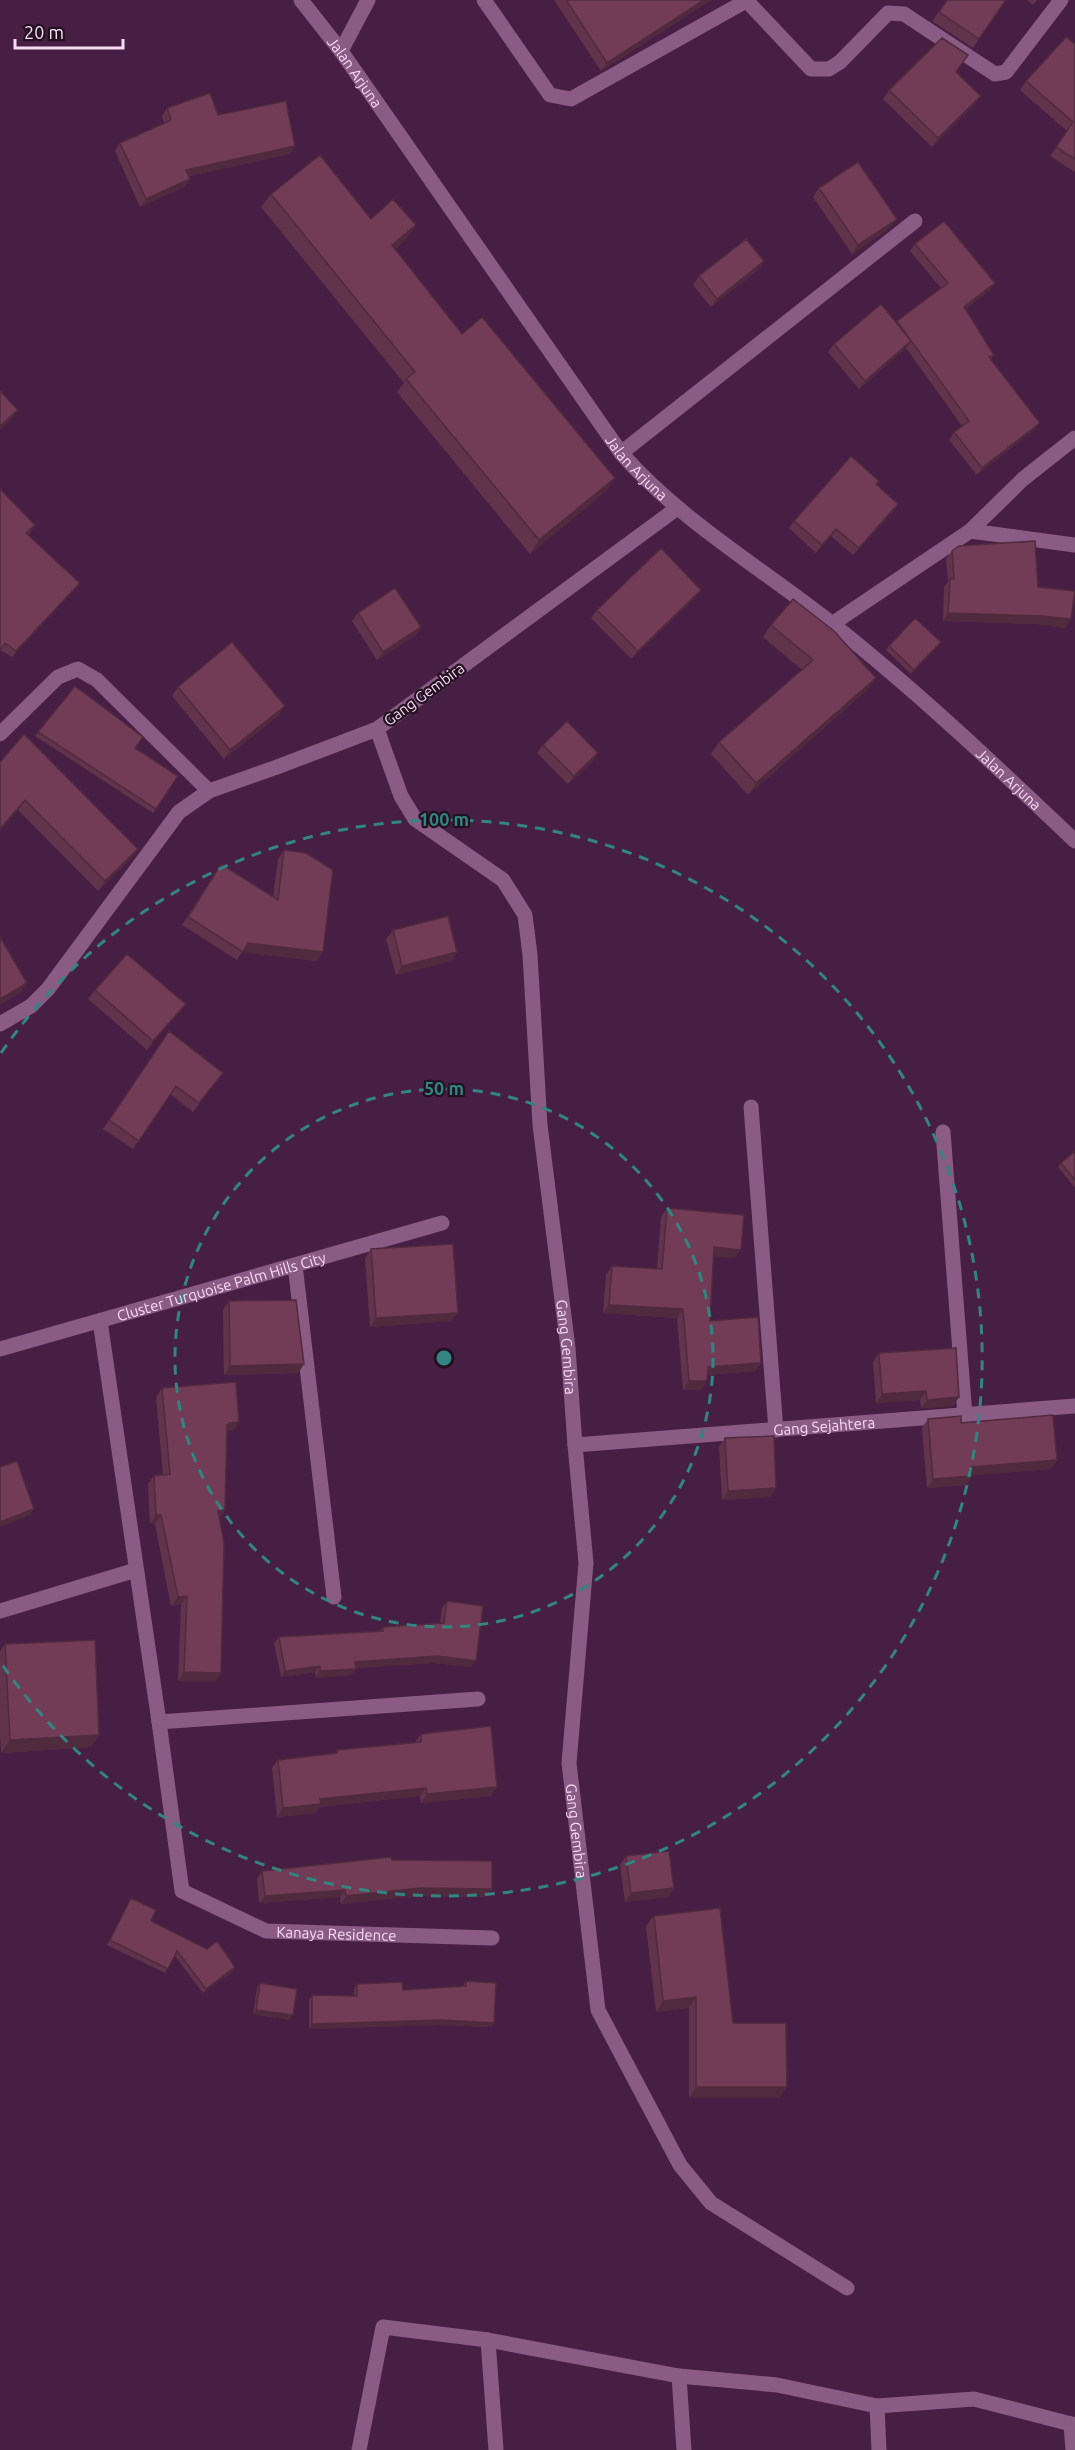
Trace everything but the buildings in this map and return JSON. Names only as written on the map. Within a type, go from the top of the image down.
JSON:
[{"type":"street","name":"Jalan Arjuna","points":[[301,0],[341,51],[621,453],[640,474],[676,509],[832,624],[984,754],[1075,841]]},
{"type":"street","points":[[341,51],[368,0]]},
{"type":"street","points":[[484,0],[550,95],[571,99],[746,0],[811,69],[829,69],[840,62],[888,13],[904,14],[995,74],[1006,72],[1061,0]]},
{"type":"street","points":[[621,453],[915,221]]},
{"type":"street","points":[[832,624],[970,531],[1023,479],[1075,438]]},
{"type":"street","name":"Gang Gembira","points":[[676,509],[377,729],[401,796],[416,819],[503,880],[525,915],[530,955],[540,1125],[568,1348],[574,1445],[586,1563],[569,1763],[598,2010],[680,2165],[711,2203],[847,2288]]},
{"type":"street","points":[[970,531],[1075,546]]},
{"type":"street","points":[[0,734],[58,677],[78,669],[97,680],[208,790]]},
{"type":"street","points":[[0,1024],[31,1006],[48,988],[179,812],[208,790],[377,729]]},
{"type":"street","points":[[751,1107],[776,1430]]},
{"type":"street","points":[[943,1132],[965,1416]]},
{"type":"street","name":"Cluster Turquoise Palm Hills City","points":[[0,1349],[442,1223]]},
{"type":"street","points":[[295,1265],[334,1597]]},
{"type":"street","points":[[100,1321],[159,1722],[478,1699]]},
{"type":"street","name":"Gang Sejahtera","points":[[574,1445],[1075,1406]]},
{"type":"street","points":[[0,1611],[136,1570]]},
{"type":"street","name":"Kanaya Residence","points":[[159,1722],[182,1891],[266,1931],[492,1938]]},
{"type":"street","points":[[359,2450],[383,2327],[488,2340],[679,2376],[777,2385],[877,2406],[974,2399],[1073,2425],[1073,2450]]},
{"type":"street","points":[[488,2340],[496,2450]]},
{"type":"street","points":[[679,2376],[684,2450]]},
{"type":"street","points":[[877,2406],[879,2450]]}]
